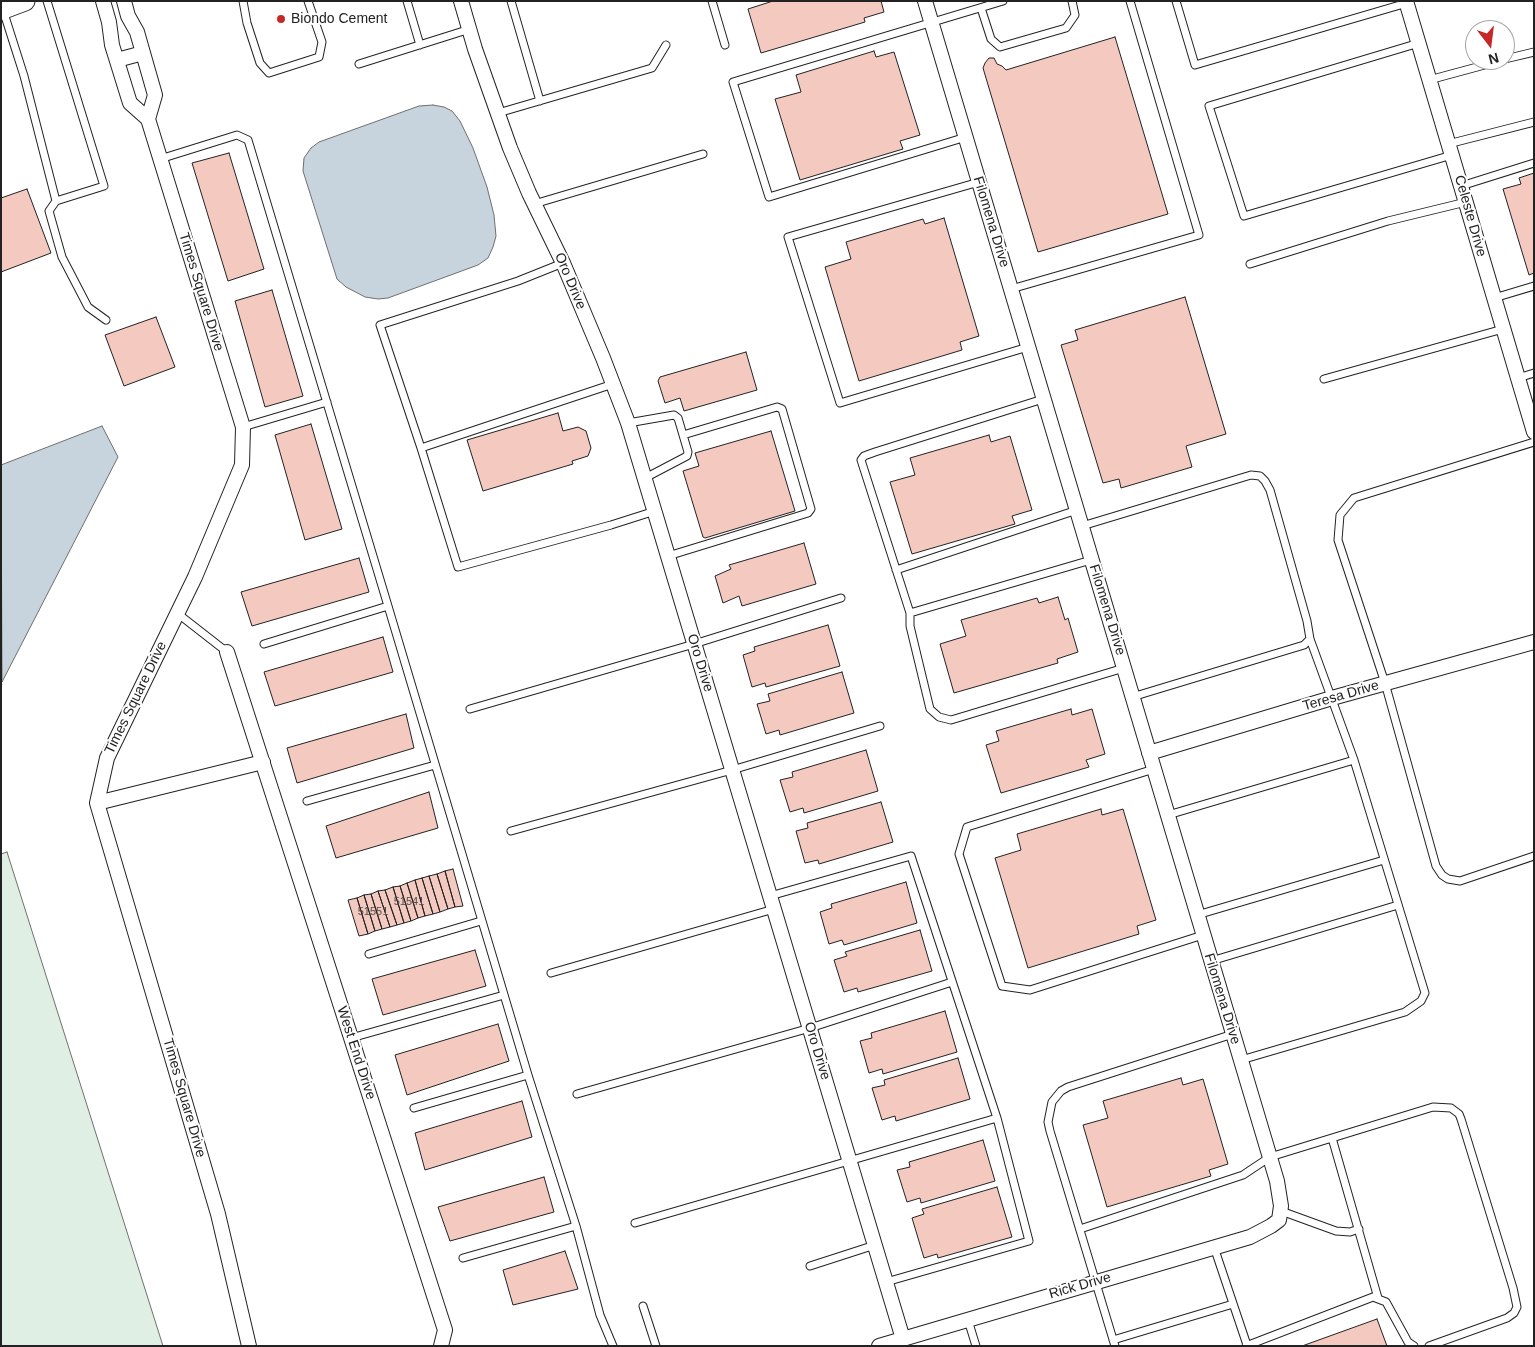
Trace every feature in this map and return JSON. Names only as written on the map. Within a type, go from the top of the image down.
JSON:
[{"type":"main road","points":[[2,10],[26,1]]},
{"type":"street","name":"Times Square Drive","points":[[103,1],[109,22],[112,45],[130,102],[148,119],[243,427],[242,465],[194,577],[107,758],[97,803],[218,1214],[250,1346]]},
{"type":"street","points":[[124,1],[128,16],[137,32],[155,95],[148,119]]},
{"type":"street","name":"Oro Drive","points":[[461,1],[510,148],[534,204],[563,263],[628,423],[903,1339]]},
{"type":"street","name":"Filomena Drive","points":[[925,1],[1270,1157],[1280,1195],[1280,1216]]},
{"type":"street","name":"Celeste Drive","points":[[1406,2],[1534,432]]},
{"type":"street","points":[[117,60],[142,53]]},
{"type":"street","name":"Teresa Drive","points":[[1149,753],[1332,698],[1534,642]]},
{"type":"street","name":"West End Drive","points":[[227,652],[445,1330],[441,1346]]},
{"type":"street","points":[[97,803],[263,762]]},
{"type":"street","name":"Rick Drive","points":[[879,1346],[1262,1232],[1280,1216]]},
{"type":"lane","points":[[47,1],[104,186],[56,202],[48,211],[62,257],[88,307],[106,320]]},
{"type":"lane","points":[[243,1],[247,23],[260,63],[269,74],[319,57],[322,42],[308,1]]},
{"type":"lane","points":[[407,1],[420,45]]},
{"type":"lane","points":[[511,1],[540,101]]},
{"type":"lane","points":[[712,1],[725,45]]},
{"type":"lane","points":[[966,137],[769,197],[733,82],[1003,1]]},
{"type":"lane","points":[[981,8],[990,39],[1000,47],[1066,28],[1075,15],[1072,1]]},
{"type":"lane","points":[[1011,289],[1199,235],[1130,1]]},
{"type":"lane","points":[[1176,1],[1195,65],[1406,2]]},
{"type":"lane","points":[[2,10],[24,76],[56,202]]},
{"type":"lane","points":[[359,64],[470,29]]},
{"type":"lane","points":[[1419,43],[1209,106],[1244,216],[1534,122]]},
{"type":"lane","points":[[498,113],[652,68],[666,45]]},
{"type":"lane","points":[[1515,57],[1534,52]]},
{"type":"lane","points":[[1430,80],[1467,70]]},
{"type":"lane","points":[[160,159],[237,135],[248,140],[528,1075],[576,1226],[600,1316],[612,1346]]},
{"type":"lane","points":[[534,204],[703,154]]},
{"type":"lane","points":[[1461,186],[1534,163]]},
{"type":"lane","points":[[979,182],[788,237],[840,404],[1028,347]]},
{"type":"lane","points":[[1250,264],[1388,221],[1466,202]]},
{"type":"lane","points":[[563,263],[518,281],[380,324],[458,567],[612,525],[655,510]]},
{"type":"lane","points":[[1494,298],[1534,286]]},
{"type":"lane","points":[[1324,379],[1503,329]]},
{"type":"lane","points":[[1518,378],[1534,373]]},
{"type":"lane","points":[[421,448],[613,384]]},
{"type":"lane","points":[[1043,398],[864,456],[860,460],[910,613],[910,626],[930,709],[939,717],[951,720],[1124,668]]},
{"type":"lane","points":[[243,427],[327,402]]},
{"type":"lane","points":[[668,556],[808,514],[810,509],[782,409],[777,407],[683,435]]},
{"type":"lane","points":[[628,423],[674,415],[678,418],[688,452],[687,456],[645,478]]},
{"type":"lane","points":[[1534,442],[1354,498],[1340,515],[1338,540],[1385,683],[1434,857],[1442,875],[1448,880],[1460,882],[1534,856]]},
{"type":"lane","points":[[1082,526],[1251,475],[1260,476],[1265,481],[1270,490],[1307,621],[1310,639],[1354,760],[1425,993],[1420,1001],[1405,1012],[1241,1060]]},
{"type":"lane","points":[[896,570],[1077,510]]},
{"type":"lane","points":[[910,613],[1091,560]]},
{"type":"lane","points":[[470,709],[694,644],[841,598]]},
{"type":"lane","points":[[264,644],[388,606]]},
{"type":"lane","points":[[177,612],[227,652]]},
{"type":"lane","points":[[1132,697],[1304,644],[1310,639]]},
{"type":"lane","points":[[510,831],[732,770],[880,726]]},
{"type":"lane","points":[[1168,815],[1354,760]]},
{"type":"lane","points":[[307,801],[435,765]]},
{"type":"lane","points":[[1154,769],[967,827],[959,854],[1002,986],[1030,990],[1203,935]]},
{"type":"lane","points":[[551,973],[911,856],[997,1118],[1029,1241],[886,1282]]},
{"type":"lane","points":[[1197,915],[1384,860]]},
{"type":"lane","points":[[1211,961],[1398,905]]},
{"type":"lane","points":[[368,954],[482,922]]},
{"type":"lane","points":[[577,1094],[810,1028],[952,982]]},
{"type":"lane","points":[[351,1038],[504,995]]},
{"type":"lane","points":[[1233,1034],[1068,1087],[1061,1091],[1052,1102],[1048,1122],[1114,1343],[1233,1304]]},
{"type":"lane","points":[[414,1108],[528,1075]]},
{"type":"lane","points":[[1080,1229],[1244,1175],[1270,1157],[1433,1107],[1451,1108],[1459,1114],[1518,1307],[1507,1318],[1429,1346]]},
{"type":"lane","points":[[635,1222],[997,1118]]},
{"type":"lane","points":[[1332,1138],[1378,1298]]},
{"type":"lane","points":[[1280,1216],[1336,1231],[1350,1232],[1359,1229]]},
{"type":"lane","points":[[462,1258],[576,1226]]},
{"type":"lane","points":[[810,1266],[874,1245]]},
{"type":"lane","points":[[1214,1247],[1247,1346],[1373,1297],[1386,1302],[1408,1342],[1414,1346]]},
{"type":"lane","points":[[643,1306],[656,1346]]},
{"type":"lane","points":[[968,1320],[976,1346]]},
{"type":"green space","points":[[7,852],[163,1346],[1,1346],[1,854]]},
{"type":"shaded area","points":[[433,105],[452,111],[460,121],[473,148],[487,187],[494,215],[496,236],[493,247],[488,258],[478,265],[388,298],[365,297],[346,287],[337,279],[303,171],[304,158],[311,148],[319,142],[419,106]]},
{"type":"shaded area","points":[[102,426],[118,457],[2,682],[1,465]]},
{"type":"building","points":[[773,1],[881,1],[884,12],[864,18],[865,22],[761,53],[748,9]]},
{"type":"building","points":[[1115,37],[1168,214],[1038,252],[983,68],[989,58],[994,58],[997,64],[1006,70]]},
{"type":"building","points":[[874,51],[876,57],[894,52],[920,135],[900,141],[903,149],[800,180],[775,99],[801,92],[796,75]]},
{"type":"building","points":[[229,153],[264,269],[228,281],[192,163]]},
{"type":"building","points":[[1534,173],[1534,273],[1529,275],[1503,189],[1521,184],[1519,178]]},
{"type":"building","points":[[27,189],[51,253],[1,272],[1,198]]},
{"type":"building","points":[[944,218],[979,336],[960,342],[962,350],[859,381],[825,267],[851,259],[846,242],[923,219],[925,224]]},
{"type":"building","points":[[272,290],[303,396],[265,407],[235,301]]},
{"type":"building","points":[[1185,297],[1226,434],[1186,446],[1192,467],[1121,488],[1119,479],[1103,483],[1061,345],[1078,340],[1075,330]]},
{"type":"building","points":[[156,317],[175,367],[124,386],[105,335]]},
{"type":"building","points":[[746,352],[757,390],[684,411],[680,398],[665,403],[658,381],[660,377]]},
{"type":"building","points":[[558,413],[563,431],[578,427],[586,431],[591,448],[588,456],[572,461],[573,464],[483,491],[467,440]]},
{"type":"building","points":[[311,424],[342,529],[305,540],[275,435]]},
{"type":"building","points":[[771,431],[795,511],[705,538],[703,537],[683,471],[699,466],[695,453]]},
{"type":"building","points":[[989,435],[991,442],[1010,436],[1032,510],[1012,516],[1015,524],[912,554],[890,482],[915,475],[910,458]]},
{"type":"building","points":[[804,543],[816,584],[742,606],[739,596],[723,603],[715,576],[731,569],[729,565]]},
{"type":"building","points":[[359,558],[369,592],[252,626],[241,592]]},
{"type":"building","points":[[1058,597],[1065,620],[1068,618],[1078,652],[1057,659],[1058,663],[954,693],[940,644],[966,636],[961,620],[1037,598],[1039,603]]},
{"type":"building","points":[[828,625],[840,666],[766,687],[765,683],[752,687],[743,655],[755,651],[754,647]]},
{"type":"building","points":[[383,637],[393,672],[275,706],[264,672]]},
{"type":"building","points":[[842,672],[854,713],[780,735],[779,730],[766,734],[757,704],[770,701],[768,694]]},
{"type":"building","points":[[1071,709],[1072,715],[1092,709],[1105,754],[1086,760],[1089,767],[1001,793],[986,745],[999,741],[996,731]]},
{"type":"building","points":[[406,714],[414,748],[297,783],[287,748]]},
{"type":"building","points":[[866,750],[878,791],[804,813],[803,808],[790,812],[780,780],[793,777],[792,772]]},
{"type":"building","points":[[429,792],[438,828],[336,858],[326,826]]},
{"type":"building","points":[[881,802],[893,842],[819,864],[818,860],[805,863],[796,831],[808,828],[807,823]]},
{"type":"building","points":[[1101,809],[1102,815],[1123,809],[1156,920],[1137,926],[1139,934],[1028,968],[995,858],[1021,850],[1017,834]]},
{"type":"building","points":[[453,869],[463,906],[455,907],[445,871]]},
{"type":"building","points":[[445,871],[455,907],[448,909],[437,874]]},
{"type":"building","points":[[437,874],[448,909],[440,912],[429,876]]},
{"type":"building","points":[[429,876],[440,912],[433,914],[422,878]]},
{"type":"building","points":[[422,878],[433,914],[425,916],[415,880]]},
{"type":"building","points":[[415,880],[425,916],[418,918],[407,883]]},
{"type":"building","points":[[906,882],[917,923],[844,945],[842,940],[829,944],[820,912],[832,908],[831,904]]},
{"type":"building","points":[[407,883],[418,918],[411,921],[400,886]]},
{"type":"building","points":[[400,886],[411,921],[404,923],[393,887]]},
{"type":"building","points":[[393,887],[404,923],[397,925],[385,890]]},
{"type":"building","points":[[385,890],[397,925],[390,927],[378,891]]},
{"type":"building","points":[[378,891],[390,927],[382,929],[371,894]]},
{"type":"building","points":[[371,894],[382,929],[375,931],[364,895]]},
{"type":"building","points":[[364,895],[375,931],[368,934],[357,898]]},
{"type":"building","points":[[357,898],[368,934],[359,936],[348,900]]},
{"type":"building","points":[[920,930],[932,971],[858,992],[857,988],[844,992],[834,960],[847,956],[845,952]]},
{"type":"building","points":[[475,950],[486,986],[383,1015],[372,979]]},
{"type":"building","points":[[945,1011],[957,1052],[883,1074],[882,1069],[869,1073],[860,1041],[872,1038],[871,1033]]},
{"type":"building","points":[[498,1024],[509,1061],[407,1095],[395,1055]]},
{"type":"building","points":[[958,1058],[970,1099],[896,1121],[895,1116],[882,1120],[872,1088],[885,1085],[884,1080]]},
{"type":"building","points":[[1181,1078],[1183,1085],[1203,1079],[1228,1164],[1209,1170],[1211,1176],[1107,1207],[1083,1125],[1108,1118],[1103,1101]]},
{"type":"building","points":[[522,1101],[532,1137],[425,1170],[415,1133]]},
{"type":"building","points":[[983,1140],[995,1181],[921,1203],[920,1198],[907,1202],[897,1170],[910,1167],[909,1162]]},
{"type":"building","points":[[544,1177],[554,1212],[450,1241],[438,1207]]},
{"type":"building","points":[[997,1187],[1012,1237],[938,1258],[937,1254],[924,1258],[912,1218],[924,1214],[922,1209]]},
{"type":"building","points":[[565,1251],[578,1289],[513,1305],[503,1270]]},
{"type":"building","points":[[1377,1319],[1387,1346],[1302,1346]]},
{"type":"place","name":"Biondo Cement","points":[[281,19]]}]
